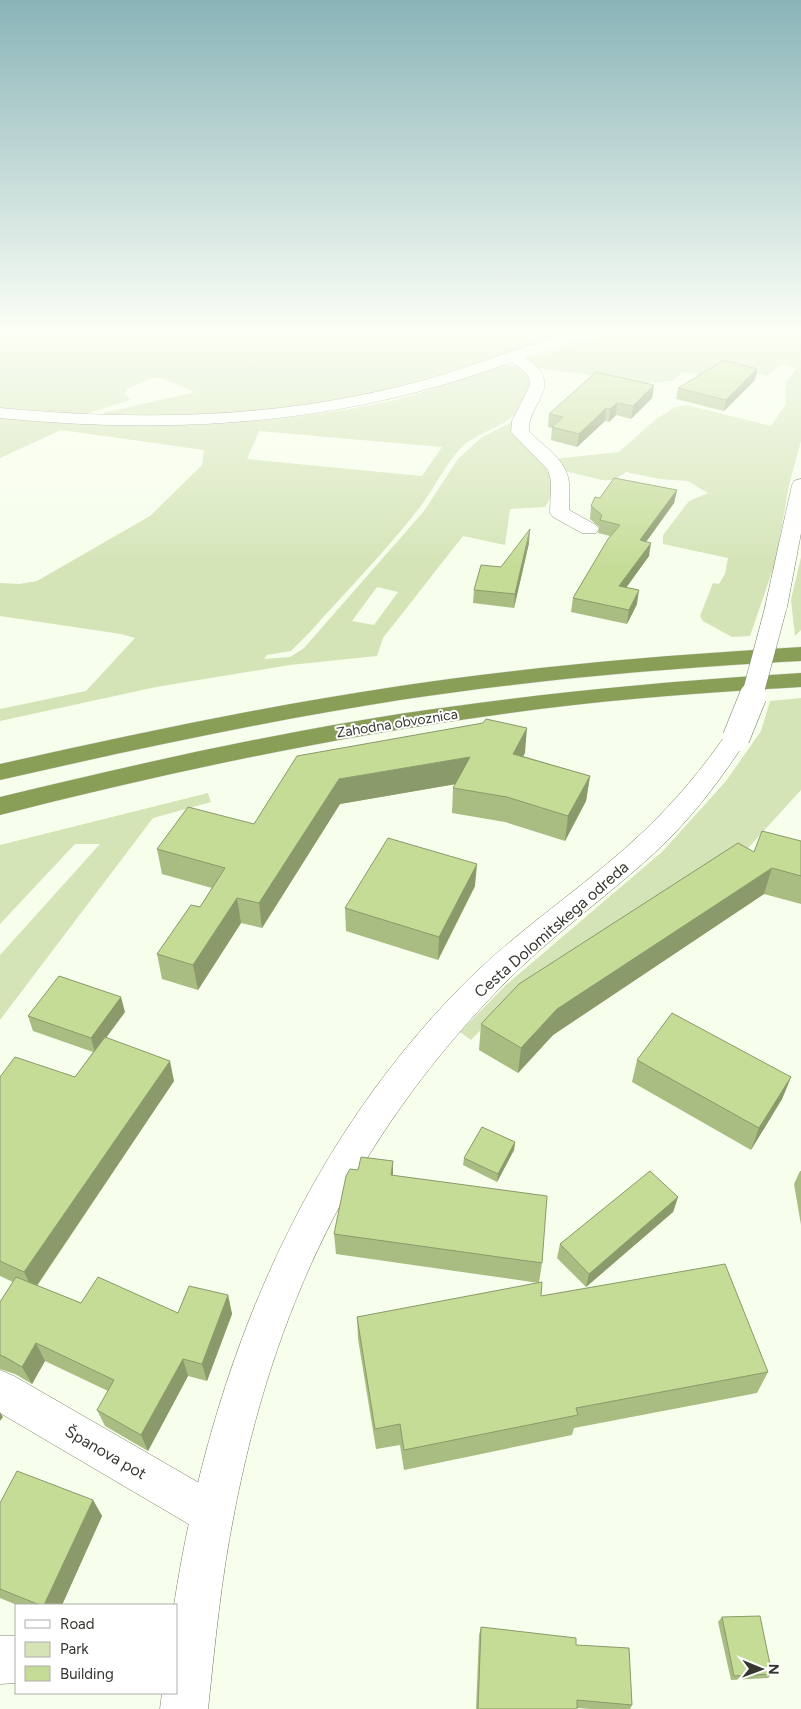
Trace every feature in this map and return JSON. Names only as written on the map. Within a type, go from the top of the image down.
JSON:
[{"type":"highway","name":"Zahodna obvoznica","points":[[0,772],[209,727],[400,693],[616,667],[801,654]]},
{"type":"highway","name":"Zahodna obvoznica","points":[[0,806],[183,762],[382,724],[625,692],[801,680]]},
{"type":"street","points":[[0,413],[130,422],[277,414],[304,410]]},
{"type":"street","points":[[525,410],[520,418],[520,432],[550,462],[560,477],[558,502],[560,513],[589,529]]},
{"type":"street","name":"Cesta Dolomitskega odreda","points":[[184,1709],[184,1649],[212,1514],[233,1426],[284,1276],[326,1190],[356,1139],[405,1074],[488,980],[659,835],[702,789],[736,738],[755,691],[776,607],[801,486]]},
{"type":"street","name":"Španova pot","points":[[0,1390],[212,1514]]},
{"type":"street","points":[[0,1660],[15,1659]]},
{"type":"green space","points":[[17,410],[99,410],[79,416]]},
{"type":"green space","points":[[117,410],[270,410],[240,413],[101,417],[103,413]]},
{"type":"green space","points":[[519,410],[500,425],[475,438],[460,449],[423,503],[396,536],[291,651],[267,655],[264,659],[290,657],[304,648],[424,511],[458,459],[482,437],[512,422],[543,462],[551,485],[550,496],[545,507],[510,509],[505,545],[463,536],[383,638],[377,656],[290,665],[156,687],[0,721],[0,709],[86,691],[135,638],[121,634],[0,616],[0,583],[19,584],[37,581],[150,516],[202,465],[204,450],[61,430],[0,458],[0,418],[97,425],[145,426],[242,422],[338,411]],"holes":[[[259,431],[442,447],[422,476],[247,459]],[[377,587],[398,592],[374,625],[352,621]]]},
{"type":"green space","points":[[671,410],[706,410],[771,426],[782,410],[801,410],[801,441],[789,485],[776,560],[750,636],[732,637],[703,621],[700,616],[713,583],[719,584],[725,574],[728,558],[663,544],[663,535],[689,501],[708,493],[688,481],[660,479],[626,472],[614,480],[602,480],[565,471],[554,459],[619,452],[656,419]]},
{"type":"green space","points":[[801,557],[801,630],[795,636],[791,600]]},
{"type":"green space","points":[[801,698],[801,790],[748,848],[691,878],[511,999],[471,1040],[460,1032],[507,984],[663,851],[726,781],[761,731],[770,701]]},
{"type":"green space","points":[[208,793],[211,802],[153,818],[0,1020],[0,955],[100,844],[75,844],[0,924],[0,845]]},
{"type":"building","points":[[554,410],[604,410],[579,434],[552,427],[563,417],[549,414]]},
{"type":"building","points":[[614,478],[677,490],[640,540],[651,543],[619,586],[639,590],[629,610],[573,598],[608,539],[620,525],[600,520],[602,515],[591,506],[595,497],[600,498]]},
{"type":"building","points":[[530,529],[515,594],[474,590],[481,565],[501,567]]},
{"type":"building","points":[[486,719],[527,728],[513,754],[590,776],[568,816],[507,797],[453,788],[470,757],[339,779],[259,903],[237,898],[193,965],[157,954],[191,905],[200,907],[225,868],[157,849],[188,807],[254,824],[297,756],[483,723]]},
{"type":"building","points":[[762,831],[801,841],[801,876],[772,868],[557,1009],[521,1048],[481,1024],[519,984],[738,843],[754,852]]},
{"type":"building","points":[[388,838],[477,864],[439,937],[345,908]]},
{"type":"building","points":[[59,976],[121,997],[91,1038],[28,1016]]},
{"type":"building","points":[[672,1013],[791,1077],[759,1128],[637,1060]]},
{"type":"building","points":[[105,1037],[170,1061],[24,1272],[0,1261],[0,1077],[15,1057],[75,1077]]},
{"type":"building","points":[[482,1127],[515,1142],[498,1174],[464,1158]]},
{"type":"building","points":[[361,1157],[393,1161],[391,1175],[547,1196],[542,1263],[334,1234],[346,1176],[350,1169],[358,1170]]},
{"type":"building","points":[[650,1171],[678,1197],[589,1274],[560,1244]]},
{"type":"building","points":[[725,1264],[768,1372],[576,1408],[578,1415],[404,1450],[400,1424],[375,1429],[357,1317],[542,1282],[541,1296]]},
{"type":"building","points":[[16,1277],[81,1303],[98,1277],[178,1313],[189,1286],[228,1295],[202,1364],[183,1359],[141,1435],[97,1410],[114,1380],[36,1343],[22,1367],[0,1355],[0,1302]]},
{"type":"building","points":[[17,1471],[93,1500],[44,1604],[38,1604],[0,1589],[0,1503]]},
{"type":"building","points":[[760,1616],[772,1674],[734,1676],[722,1617]]},
{"type":"building","points":[[481,1627],[576,1638],[576,1645],[629,1648],[632,1705],[577,1700],[577,1709],[478,1709]]}]
